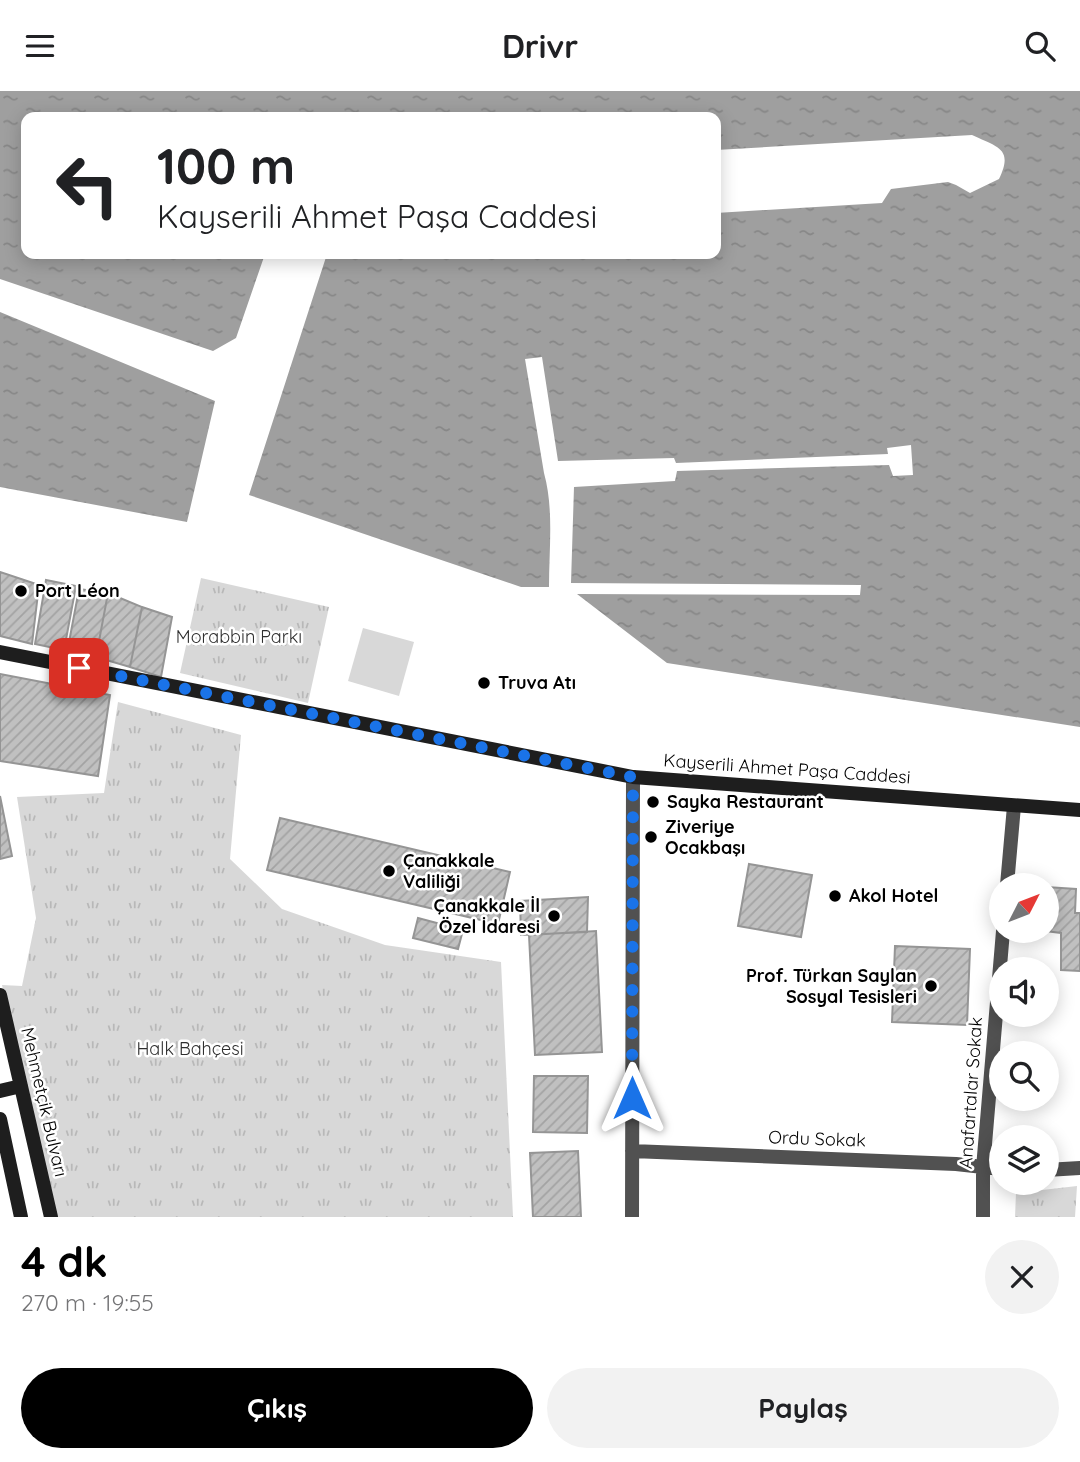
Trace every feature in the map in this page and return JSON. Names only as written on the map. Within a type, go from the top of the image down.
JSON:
[{"type":"main road","name":"Kayserili Ahmet Paşa Caddesi","points":[[0,652],[633,777],[1080,810]]},
{"type":"main road","name":"Mehmetçik Bulvarı","points":[[0,995],[51,1217]]},
{"type":"main road","points":[[0,1091],[21,1086]]},
{"type":"main road","points":[[21,1217],[2,1126],[30,1127]]},
{"type":"street","points":[[632,1217],[633,777]]},
{"type":"street","points":[[1008,873],[1014,806]]},
{"type":"street","name":"Anafartalar Sokak","points":[[984,1217],[983,1168],[1002,943]]},
{"type":"street","name":"Ordu Sokak","points":[[632,1151],[956,1164],[989,1168]]},
{"type":"street","points":[[1059,1169],[1080,1168]]},
{"type":"green space","name":"Morabbin Parkı","points":[[201,578],[329,607],[308,703],[180,673]]},
{"type":"green space","points":[[363,628],[414,642],[399,696],[348,681]]},
{"type":"green space","name":"Halk Bahçesi","points":[[118,702],[241,735],[230,859],[282,909],[385,945],[501,962],[513,1217],[57,1217],[2,985],[22,986],[36,918],[17,797],[104,793]]},
{"type":"green space","points":[[1077,1186],[1075,1217],[1015,1217],[1016,1195],[1059,1195],[1059,1188]]},
{"type":"water","points":[[0,91],[1080,91],[1080,727],[667,663],[577,594],[860,595],[861,585],[571,583],[574,487],[675,481],[677,471],[889,465],[893,476],[913,475],[911,445],[887,448],[888,454],[676,463],[674,458],[558,461],[542,357],[525,359],[549,501],[549,587],[521,587],[249,495],[325,259],[721,259],[721,213],[882,203],[891,189],[948,182],[970,193],[999,179],[1005,161],[1004,155],[995,146],[972,135],[721,150],[721,112],[21,112],[21,259],[263,259],[236,338],[213,351],[0,279]]},
{"type":"water","points":[[0,312],[215,401],[187,522],[0,487]]},
{"type":"building","points":[[0,572],[39,585],[32,644],[0,636]]},
{"type":"building","points":[[46,580],[76,586],[64,650],[35,644]]},
{"type":"building","points":[[79,589],[108,593],[96,657],[67,653]]},
{"type":"building","points":[[108,593],[142,607],[130,667],[96,657]]},
{"type":"building","points":[[142,607],[172,617],[161,677],[130,667]]},
{"type":"building","points":[[0,674],[110,695],[98,776],[0,761]]},
{"type":"building","points":[[0,796],[12,856],[0,859]]},
{"type":"building","name":"Çanakkale Valiliği","points":[[280,818],[510,872],[498,924],[267,870]]},
{"type":"building","points":[[749,864],[812,875],[801,937],[738,926]]},
{"type":"building","points":[[1059,888],[1076,889],[1075,913],[1080,913],[1080,971],[1061,970]]},
{"type":"building","name":"Çanakkale İl Özel İdaresi","points":[[588,897],[587,932],[521,935],[520,901]]},
{"type":"building","points":[[418,918],[463,930],[458,949],[413,938]]},
{"type":"building","points":[[596,931],[602,1052],[535,1055],[529,935]]},
{"type":"building","name":"Prof. Türkan Saylan Sosyal Tesisleri","points":[[895,946],[970,949],[967,1025],[892,1022]]},
{"type":"building","points":[[534,1076],[588,1076],[587,1133],[533,1132]]},
{"type":"building","points":[[578,1151],[581,1217],[533,1217],[530,1153]]},
{"type":"place","name":"Port Léon","points":[[21,591]]},
{"type":"place","name":"Truva Atı","points":[[484,683]]},
{"type":"place","name":"Sayka Restaurant","points":[[653,802]]},
{"type":"place","name":"Ziveriye Ocakbaşı","points":[[651,837]]},
{"type":"place","name":"Çanakkale Valiliği","points":[[389,871]]},
{"type":"place","name":"Akol Hotel","points":[[835,896]]},
{"type":"place","name":"Çanakkale İl Özel İdaresi","points":[[554,916]]},
{"type":"place","name":"Prof. Türkan Saylan Sosyal Tesisleri","points":[[931,986]]},
{"type":"route","points":[[79,668],[633,777],[632,1098]]}]
